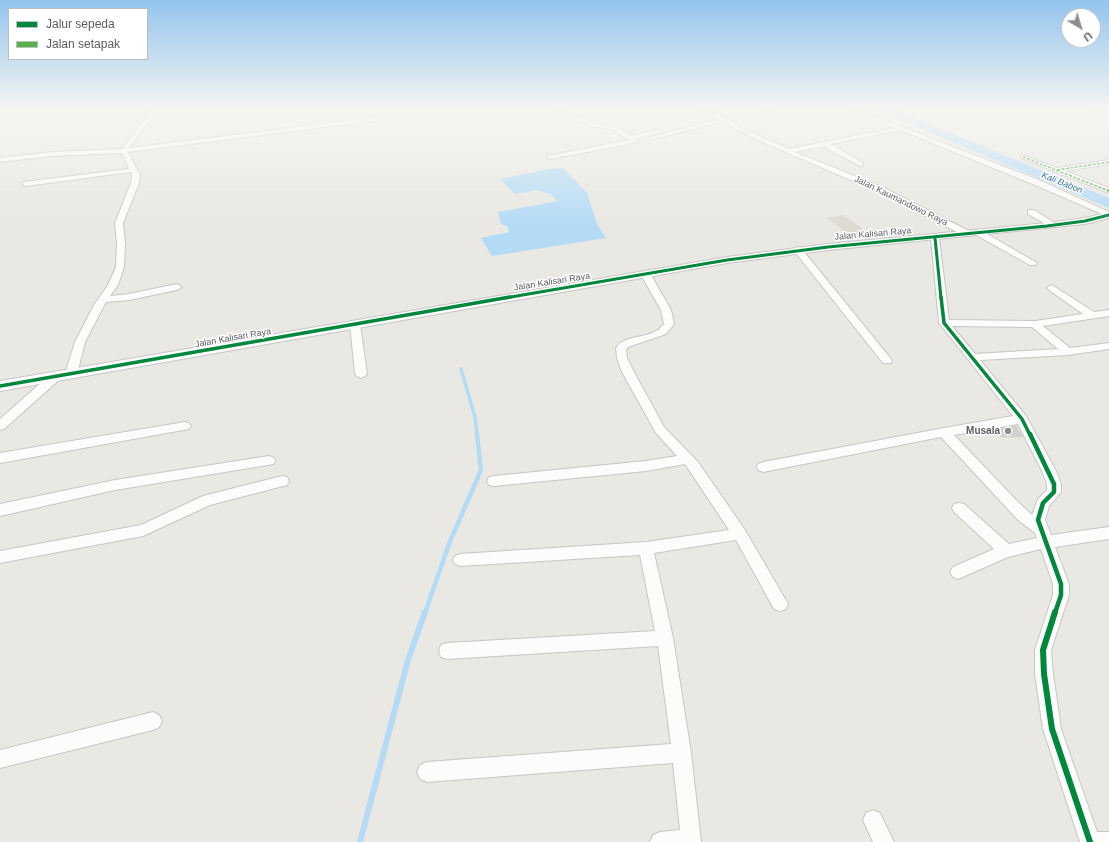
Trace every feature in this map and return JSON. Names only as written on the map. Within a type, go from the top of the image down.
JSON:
[{"type":"street","points":[[0,160],[52,154],[124,151],[145,148]]},
{"type":"street","points":[[550,157],[596,148]]},
{"type":"street","name":"Jalan Kaumandowo Raya","points":[[783,148],[879,189],[1033,263]]},
{"type":"street","points":[[789,151],[801,148]]},
{"type":"street","points":[[832,148],[861,164]]},
{"type":"street","points":[[952,148],[1038,183],[1107,216]]},
{"type":"street","points":[[71,374],[80,342],[102,300],[113,286],[120,267],[121,243],[119,223],[135,183],[136,175],[124,151]]},
{"type":"street","points":[[1023,157],[1109,191]]},
{"type":"street","points":[[1057,170],[1109,162]]},
{"type":"street","points":[[26,184],[134,170]]},
{"type":"street","points":[[1031,212],[1054,225]]},
{"type":"street","name":"Jalan Kalisari Raya","points":[[0,386],[727,260],[798,250],[902,239],[935,238],[1054,225],[1107,216]]},
{"type":"street","points":[[935,238],[944,323],[1022,419],[1049,471],[1054,484],[1054,492],[1042,503],[1038,520],[1061,584],[1061,594],[1043,650],[1044,674],[1052,729],[1090,842],[1109,842]]},
{"type":"street","points":[[798,250],[887,361]]},
{"type":"street","points":[[646,275],[666,310],[669,324],[662,332],[653,336],[628,342],[621,348],[620,352],[628,372],[660,430],[693,464],[740,534],[780,604]]},
{"type":"street","points":[[102,300],[129,297],[177,287]]},
{"type":"street","points":[[1052,288],[1093,316]]},
{"type":"street","points":[[944,323],[1035,324],[1107,315]]},
{"type":"street","points":[[355,324],[361,374]]},
{"type":"street","points":[[1035,324],[1068,352]]},
{"type":"street","points":[[972,357],[1068,352],[1109,346]]},
{"type":"street","points":[[0,426],[55,377]]},
{"type":"street","points":[[763,467],[944,432],[1022,419]]},
{"type":"street","points":[[0,458],[185,426]]},
{"type":"street","points":[[944,432],[1043,536]]},
{"type":"street","points":[[494,481],[646,466],[688,459]]},
{"type":"street","points":[[0,510],[115,485],[269,461]]},
{"type":"street","points":[[0,557],[143,530],[208,500],[282,482]]},
{"type":"street","points":[[959,508],[1006,551]]},
{"type":"street","points":[[958,572],[1043,536],[1109,533]]},
{"type":"street","points":[[460,560],[646,548],[740,534]]},
{"type":"street","points":[[646,548],[665,638],[682,753],[691,841],[660,842]]},
{"type":"street","points":[[448,651],[665,638]]},
{"type":"street","points":[[0,759],[153,721]]},
{"type":"street","points":[[427,772],[682,753]]},
{"type":"street","points":[[873,820],[884,842]]},
{"type":"shaded area","points":[[843,215],[873,236],[855,239],[827,218]]},
{"type":"water","points":[[563,168],[587,193],[597,224],[606,238],[492,256],[481,238],[509,232],[507,226],[501,224],[498,212],[558,201],[550,194],[536,190],[515,194],[500,179],[550,169]]},
{"type":"building","name":"Musala","points":[[1016,426],[1023,437],[1001,437],[995,429]]},
{"type":"waterway","name":"Kali Babon","points":[[977,148],[1109,203]]},
{"type":"waterway","points":[[461,369],[475,417],[477,435]]},
{"type":"waterway","points":[[425,613],[449,544],[481,470],[477,434]]},
{"type":"waterway","points":[[360,842],[408,660],[425,612]]},
{"type":"marked path","points":[[1023,157],[1109,191]]},
{"type":"marked path","points":[[1057,170],[1109,162]]},
{"type":"cycle path","points":[[0,386],[727,260],[828,247],[1047,226],[1085,221],[1109,215]]},
{"type":"cycle path","points":[[935,238],[944,323],[1022,419],[1049,471],[1054,484],[1054,492],[1043,503],[1038,520],[1061,584],[1061,595],[1043,650],[1044,674],[1052,729],[1090,842]]},
{"type":"place","name":"Musala","points":[[1008,431]]}]
